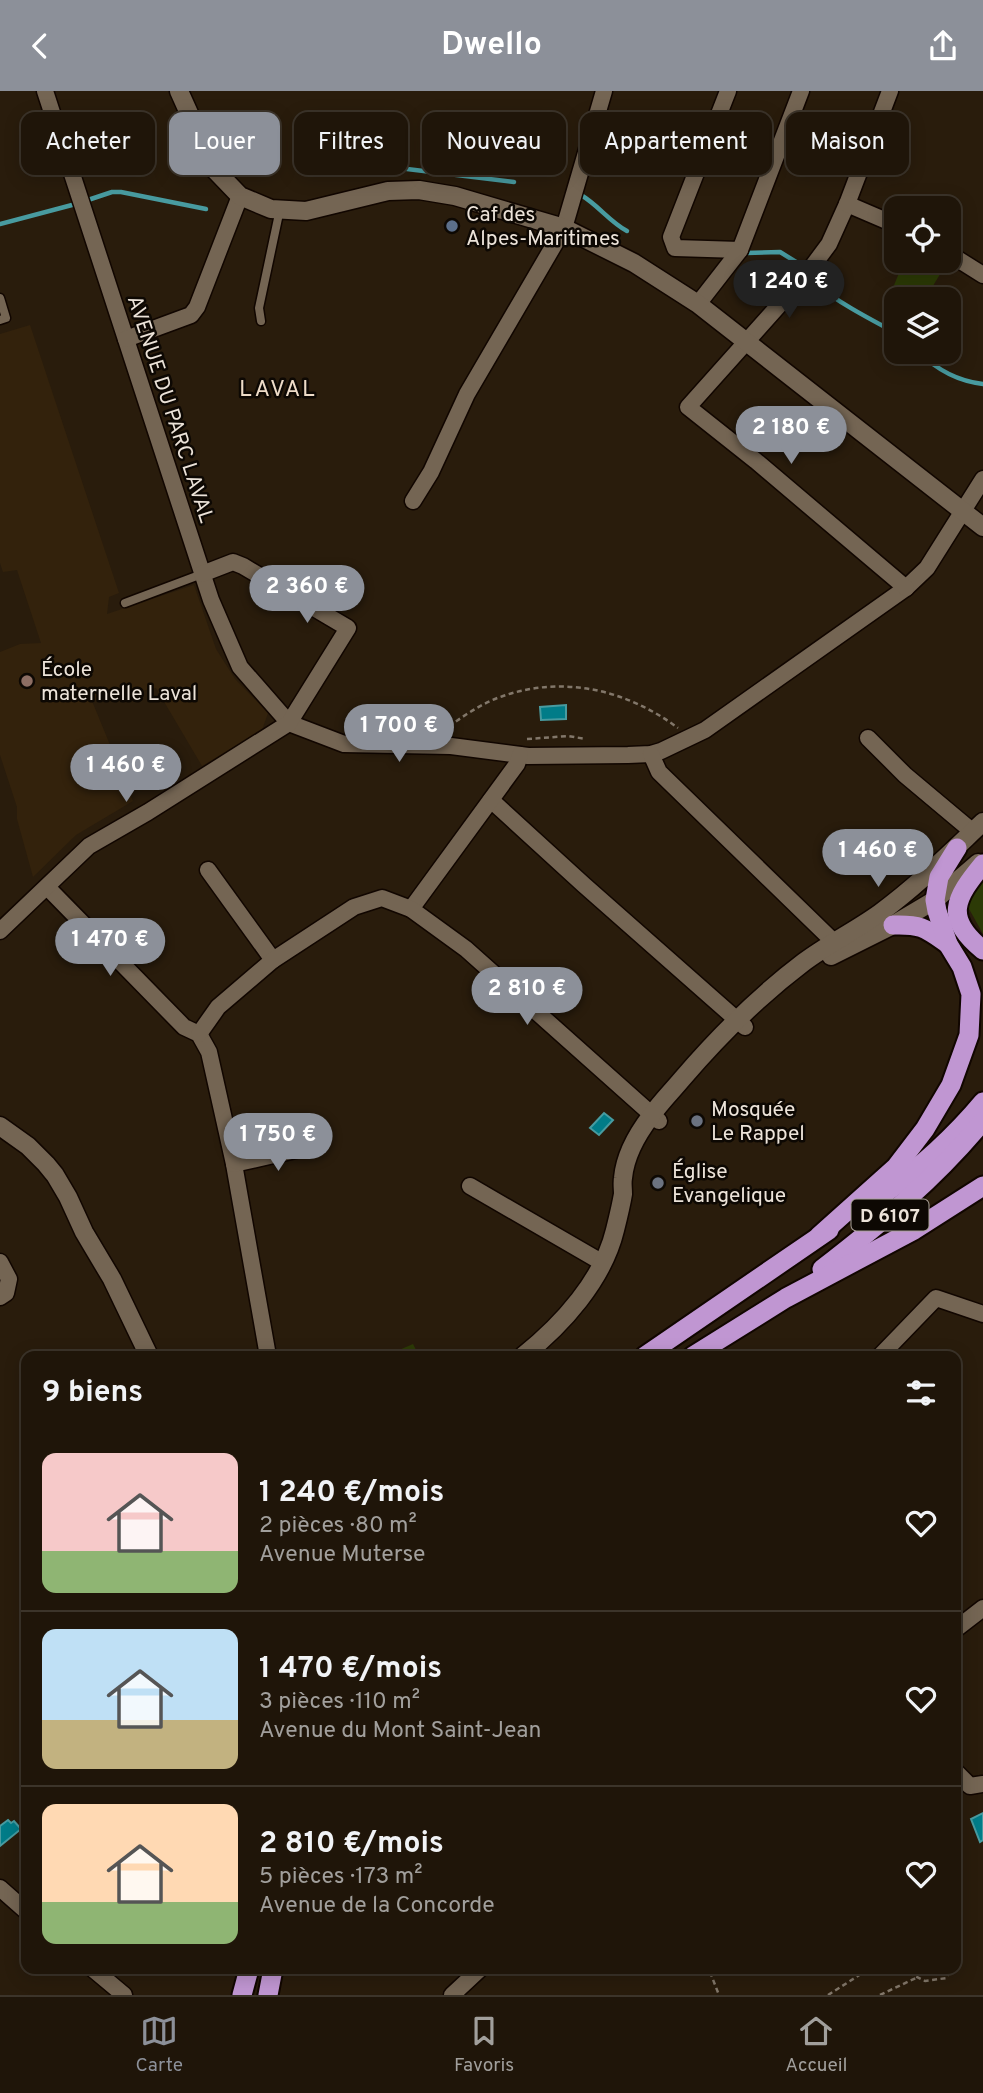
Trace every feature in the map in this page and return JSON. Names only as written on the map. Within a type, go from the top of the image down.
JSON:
[{"type":"highway","points":[[819,1236],[897,1167],[925,1129],[951,1085],[970,1035],[971,994],[962,967],[948,944],[935,900],[939,877],[957,848]]},
{"type":"highway","points":[[983,861],[957,902],[958,918],[964,932],[983,950]]},
{"type":"highway","points":[[893,925],[923,927],[948,944]]},
{"type":"highway","name":"D 6107","points":[[652,1351],[819,1236],[867,1207],[907,1177],[983,1102]]},
{"type":"highway","name":"D 6107","points":[[701,1351],[786,1299],[913,1196],[983,1121]]},
{"type":"highway","points":[[786,1299],[914,1230],[983,1185]]},
{"type":"highway","points":[[242,1995],[248,1974]]},
{"type":"highway","points":[[268,1995],[272,1974]]},
{"type":"street","name":"AVENUE DU PARC LAVAL","points":[[45,91],[202,574],[240,667],[289,723]]},
{"type":"street","points":[[179,91],[214,169],[240,196],[271,209],[306,211],[388,191],[419,190],[455,197],[564,228],[634,263],[698,304],[983,527]]},
{"type":"street","points":[[185,91],[187,110]]},
{"type":"street","points":[[413,501],[431,472],[467,394],[564,228],[604,91]]},
{"type":"street","points":[[728,91],[671,237],[675,248],[740,250]]},
{"type":"street","points":[[698,304],[740,250],[801,91]]},
{"type":"street","points":[[890,91],[829,244],[806,275],[688,407],[906,588]]},
{"type":"street","points":[[126,339],[191,315],[197,307],[240,196]]},
{"type":"street","points":[[847,204],[884,220]]},
{"type":"street","points":[[961,261],[983,275]]},
{"type":"street","points":[[289,723],[344,744],[650,754],[705,730],[906,588],[927,568],[983,479]]},
{"type":"street","points":[[0,931],[89,846],[148,813],[289,723],[348,628],[233,562],[202,574]]},
{"type":"street","points":[[741,1023],[862,932],[880,912],[957,848],[978,827],[905,775],[868,738]]},
{"type":"street","points":[[411,909],[517,764],[521,748]]},
{"type":"street","points":[[650,754],[659,772],[834,942]]},
{"type":"street","points":[[491,800],[741,1023]]},
{"type":"street","points":[[529,1351],[572,1309],[603,1263],[615,1233],[623,1191],[655,1118],[741,1023],[802,963],[834,942],[893,925],[935,900],[983,861]]},
{"type":"street","points":[[208,870],[273,960]]},
{"type":"street","points":[[47,887],[184,1027],[199,1034],[209,1052],[234,1164],[267,1351]]},
{"type":"street","points":[[199,1034],[218,1007],[273,960],[354,907],[382,898],[411,909],[466,949],[655,1118]]},
{"type":"street","points":[[825,958],[834,942]]},
{"type":"street","points":[[0,1126],[28,1146],[55,1175],[95,1252],[113,1279],[147,1351]]},
{"type":"street","points":[[234,1164],[313,1146]]},
{"type":"street","points":[[470,1187],[603,1263]]},
{"type":"street","points":[[0,1262],[9,1279],[6,1293],[0,1297]]},
{"type":"street","points":[[885,1351],[936,1298],[983,1314]]},
{"type":"street","points":[[961,1625],[983,1608]]},
{"type":"street","points":[[961,1777],[970,1786],[983,1784]]},
{"type":"street","points":[[0,1888],[21,1907]]},
{"type":"street","points":[[99,1974],[124,1995]]},
{"type":"street","points":[[452,1995],[475,1974]]},
{"type":"lane","points":[[261,321],[259,308],[280,209]]},
{"type":"lane","points":[[0,298],[6,318],[0,320]]},
{"type":"lane","points":[[125,603],[202,574]]},
{"type":"path","points":[[421,745],[467,713],[502,696],[540,687],[583,687],[620,695],[680,730],[674,732]]},
{"type":"path","points":[[521,748],[547,736],[590,740]]},
{"type":"path","points":[[711,1974],[719,1995]]},
{"type":"path","points":[[828,1995],[861,1974]]},
{"type":"path","points":[[912,1974],[925,1981],[947,1978],[948,1974]]},
{"type":"path","points":[[880,1995],[918,1977]]},
{"type":"shaded area","points":[[30,325],[119,593],[109,597],[107,614],[194,585],[216,649],[235,679],[268,713],[262,730],[202,766],[156,688],[92,701],[133,801],[76,835],[33,877],[17,819],[17,807],[0,755],[0,652],[20,644],[41,643],[17,570],[3,572],[0,563],[0,334]]},
{"type":"green space","points":[[899,273],[941,273],[932,287],[893,287]]},
{"type":"green space","points":[[983,877],[983,934],[968,907],[975,886]]},
{"type":"green space","points":[[413,1344],[416,1351],[397,1351]]},
{"type":"water","points":[[566,705],[566,719],[541,720],[540,707]]},
{"type":"water","points":[[604,1113],[613,1120],[599,1135],[590,1128]]},
{"type":"water","points":[[983,1813],[983,1840],[980,1842],[971,1819]]},
{"type":"water","points":[[8,1820],[11,1823],[14,1821],[21,1829],[0,1846],[0,1826]]},
{"type":"waterway","name":"LAVAL","points":[[408,169],[514,182]]},
{"type":"waterway","name":"LAVAL","points":[[88,200],[112,192],[121,192],[206,209]]},
{"type":"waterway","name":"LAVAL","points":[[581,195],[627,231]]},
{"type":"waterway","name":"LAVAL","points":[[0,224],[72,205]]},
{"type":"waterway","name":"LAVAL","points":[[746,253],[780,252],[801,265]]},
{"type":"waterway","name":"LAVAL","points":[[814,283],[884,326]]},
{"type":"waterway","name":"LAVAL","points":[[933,364],[948,374],[983,384]]},
{"type":"place","name":"Caf des Alpes-Maritimes","points":[[452,226]]},
{"type":"place","name":"École maternelle Laval","points":[[27,681]]},
{"type":"place","name":"Mosquée Le Rappel","points":[[697,1121]]},
{"type":"place","name":"Église Evangelique","points":[[658,1183]]},
{"type":"district","name":"LAVAL","points":[[278,388]]}]
